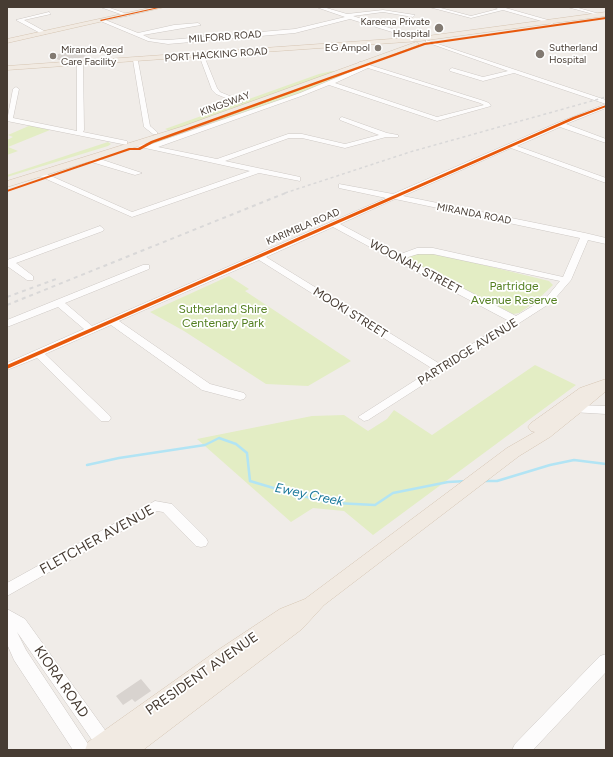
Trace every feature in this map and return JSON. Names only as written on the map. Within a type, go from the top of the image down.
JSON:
[{"type":"main road","points":[[7,41],[159,7]]},
{"type":"main road","name":"KINGSWAY","points":[[423,40],[448,38],[604,15]]},
{"type":"main road","name":"KINGSWAY","points":[[7,184],[240,102],[423,40],[555,23]]},
{"type":"main road","name":"PORT HACKING ROAD","points":[[201,55],[391,46],[423,40]]},
{"type":"main road","name":"PORT HACKING ROAD","points":[[7,69],[423,40]]},
{"type":"main road","name":"KINGSWAY","points":[[7,179],[36,173],[91,158],[187,128],[357,63],[391,46]]},
{"type":"main road","points":[[124,143],[136,144]]},
{"type":"main road","name":"PRESIDENT AVENUE","points":[[103,748],[225,656],[287,615],[311,604],[513,452],[545,433],[594,396],[606,382]]},
{"type":"main road","name":"PRESIDENT AVENUE","points":[[513,452],[538,426],[571,400],[585,391],[606,382]]},
{"type":"main road","name":"PRESIDENT AVENUE","points":[[125,750],[295,623],[311,604]]},
{"type":"street","points":[[102,7],[128,15]]},
{"type":"street","points":[[318,7],[423,40],[606,102]]},
{"type":"street","points":[[431,7],[471,18],[503,9]]},
{"type":"street","points":[[495,7],[555,23]]},
{"type":"street","points":[[569,7],[604,15]]},
{"type":"street","name":"MILFORD ROAD","points":[[102,20],[150,40],[168,42],[301,30],[349,17],[383,11],[413,16]]},
{"type":"street","points":[[44,33],[19,20],[49,13]]},
{"type":"street","points":[[137,35],[174,27],[198,25]]},
{"type":"street","points":[[201,55],[214,89],[218,93],[240,102]]},
{"type":"street","points":[[134,60],[147,127],[155,132]]},
{"type":"street","points":[[79,133],[81,130],[80,63]]},
{"type":"street","points":[[330,83],[438,119],[488,106],[482,102],[357,63]]},
{"type":"street","points":[[150,147],[330,83],[369,66]]},
{"type":"street","points":[[452,70],[483,79],[514,71]]},
{"type":"street","points":[[16,89],[8,119],[124,143]]},
{"type":"street","name":"KARIMBLA ROAD","points":[[7,366],[334,224],[559,124],[606,106]]},
{"type":"street","points":[[342,119],[386,135],[396,136]]},
{"type":"street","points":[[559,124],[606,141]]},
{"type":"street","points":[[216,162],[288,136],[302,136],[345,146],[386,135]]},
{"type":"street","points":[[136,144],[297,179]]},
{"type":"street","points":[[511,146],[606,181]]},
{"type":"street","points":[[91,158],[138,173]]},
{"type":"street","points":[[36,173],[132,214],[258,171]]},
{"type":"street","name":"MIRANDA ROAD","points":[[342,186],[393,198],[606,241]]},
{"type":"street","name":"WOONAH STREET","points":[[334,224],[517,321]]},
{"type":"street","points":[[9,261],[100,229]]},
{"type":"street","name":"PARTRIDGE AVENUE","points":[[364,417],[549,300],[566,280],[585,236]]},
{"type":"street","points":[[397,258],[417,251],[435,251],[566,280]]},
{"type":"street","name":"MOOKI STREET","points":[[259,256],[441,369]]},
{"type":"street","points":[[9,261],[30,278]]},
{"type":"street","points":[[7,324],[146,267]]},
{"type":"street","points":[[59,303],[91,330]]},
{"type":"street","points":[[112,321],[201,384],[213,390],[240,396]]},
{"type":"street","points":[[38,353],[105,418]]},
{"type":"street","points":[[594,396],[597,403],[606,410]]},
{"type":"street","points":[[576,409],[606,410]]},
{"type":"street","name":"FLETCHER AVENUE","points":[[7,590],[156,506],[167,507],[202,542]]},
{"type":"street","name":"KIORA ROAD","points":[[8,617],[20,624],[103,748]]},
{"type":"street","name":"KIORA ROAD","points":[[8,617],[8,629],[20,655],[83,750]]},
{"type":"street","points":[[521,750],[606,661]]},
{"type":"green space","points":[[362,66],[364,67],[330,83],[157,145],[145,144],[148,140],[170,131],[165,129],[319,74],[332,71],[338,72]]},
{"type":"green space","points":[[31,125],[50,130],[8,147],[18,151],[7,155],[7,140],[13,137],[8,135]]},
{"type":"green space","points":[[108,142],[111,144],[108,146],[7,177],[7,175]]},
{"type":"green space","name":"Partridge Avenue Reserve","points":[[418,253],[435,253],[549,281],[553,285],[534,303],[519,313],[513,314],[408,260],[409,257]]},
{"type":"green space","name":"Sutherland Shire Centenary Park","points":[[229,276],[249,289],[245,291],[351,361],[308,386],[266,384],[184,331],[150,312]]},
{"type":"green space","points":[[535,365],[576,385],[373,535],[344,511],[313,508],[291,522],[197,439],[312,416],[344,415],[368,431],[387,419],[394,410],[432,435]]},
{"type":"building","name":"Miranda Aged Care Facility","points":[[66,52],[76,52],[89,57],[59,60],[51,56]]},
{"type":"building","points":[[141,679],[151,691],[135,702],[132,699],[123,705],[116,696]]},
{"type":"waterway","name":"Ewey Creek","points":[[87,465],[119,458],[205,445],[219,438],[236,444],[247,453],[250,481],[297,495],[335,503],[375,505],[393,493],[448,482],[467,481]]},
{"type":"waterway","name":"Ewey Creek","points":[[484,481],[497,481],[550,465],[574,460],[606,464]]},
{"type":"railway","points":[[288,192],[410,152],[606,97]]},
{"type":"railway","points":[[7,305],[288,192]]},
{"type":"railway","points":[[7,297],[56,279]]},
{"type":"cycle path","points":[[101,20],[162,7]]},
{"type":"cycle path","points":[[7,191],[130,149],[139,149],[152,142],[425,44],[606,18]]},
{"type":"cycle path","points":[[7,367],[574,118],[606,106]]},
{"type":"place","name":"Kareena Private Hospital","points":[[439,28]]},
{"type":"place","name":"EG Ampol","points":[[378,48]]},
{"type":"place","name":"Sutherland Hospital","points":[[540,54]]},
{"type":"place","name":"Miranda Aged Care Facility","points":[[53,56]]}]
